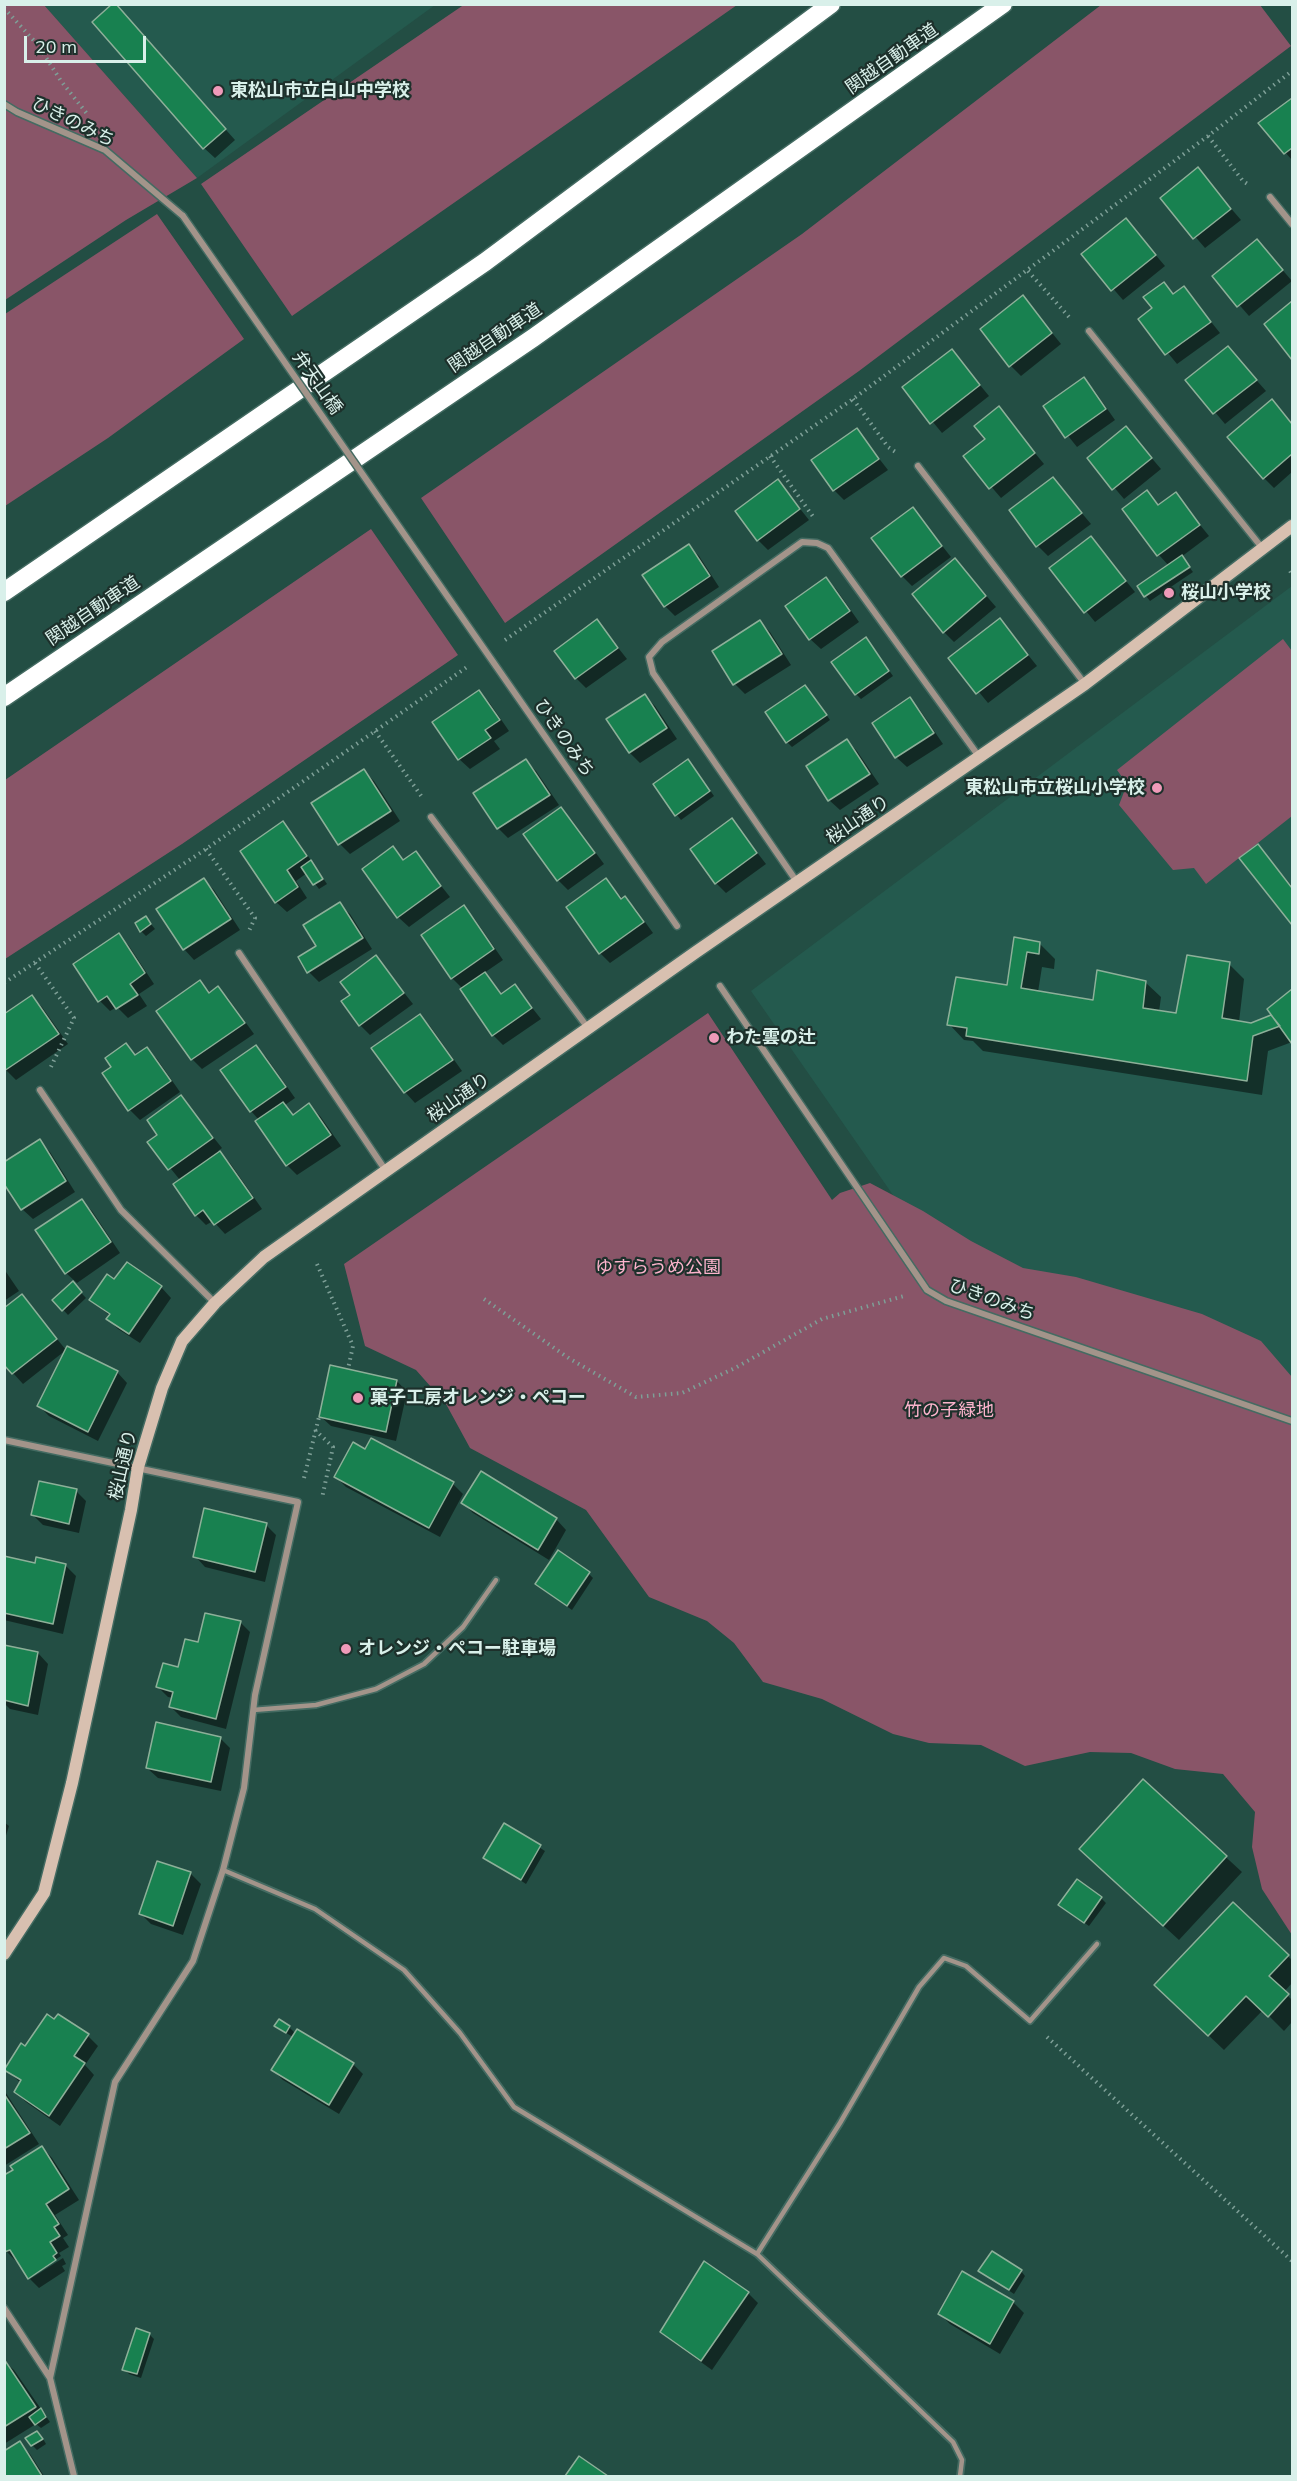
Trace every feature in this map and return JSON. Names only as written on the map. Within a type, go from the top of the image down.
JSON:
[{"type":"highway","points":[[4,592],[485,262],[831,4]]},
{"type":"highway","name":"関越自動車道","points":[[4,697],[533,338],[1003,4]]},
{"type":"street","name":"ひきのみち","points":[[4,104],[17,112],[105,150],[183,216]]},
{"type":"street","points":[[1270,197],[1293,224]]},
{"type":"street","name":"弁天山橋","points":[[183,216],[427,567]]},
{"type":"street","points":[[1089,331],[1263,549]]},
{"type":"street","points":[[918,466],[1085,684]]},
{"type":"street","name":"桜山通り","points":[[4,1954],[44,1893],[72,1783],[131,1510],[138,1467],[162,1388],[182,1341],[215,1303],[264,1257],[1085,684],[1293,526]]},
{"type":"street","points":[[797,883],[653,673],[649,657],[662,642],[802,542],[817,543],[828,548],[980,758]]},
{"type":"street","name":"ひきのみち","points":[[427,567],[677,926]]},
{"type":"street","points":[[431,817],[588,1029]]},
{"type":"street","points":[[239,953],[386,1171]]},
{"type":"street","name":"ひきのみち","points":[[720,986],[927,1290],[946,1301],[1293,1421]]},
{"type":"street","points":[[40,1090],[121,1210],[215,1303]]},
{"type":"street","points":[[4,1440],[298,1502],[253,1710],[244,1788],[224,1870],[193,1961],[115,2082],[50,2378]]},
{"type":"street","points":[[4,2308],[50,2378],[75,2476]]},
{"type":"lane","points":[[253,1710],[316,1705],[366,1692],[424,1664],[463,1627],[496,1580]]},
{"type":"lane","points":[[224,1870],[315,1909],[404,1970],[460,2033],[514,2107],[757,2254],[953,2442],[962,2460],[960,2476]]},
{"type":"lane","points":[[757,2254],[840,2123],[919,1987],[944,1958],[966,1966],[1030,2021],[1097,1944]]},
{"type":"path","points":[[4,8],[38,45],[61,81],[100,130],[105,150]]},
{"type":"path","points":[[4,983],[206,849],[853,399],[1028,271],[1293,71]]},
{"type":"path","points":[[1208,136],[1243,181],[1270,197]]},
{"type":"path","points":[[1028,271],[1068,317],[1089,331]]},
{"type":"path","points":[[853,399],[888,447],[918,466]]},
{"type":"path","points":[[770,456],[819,525],[828,548]]},
{"type":"path","points":[[375,731],[422,796],[431,817]]},
{"type":"path","points":[[206,849],[255,918],[239,953]]},
{"type":"path","points":[[35,963],[74,1018],[40,1090]]},
{"type":"path","points":[[317,1264],[353,1346],[348,1369]]},
{"type":"path","points":[[484,1299],[570,1359],[636,1397],[682,1393],[735,1368],[822,1319],[927,1290]]},
{"type":"path","points":[[298,1502],[319,1417]]},
{"type":"path","points":[[1030,2021],[1293,2261]]},
{"type":"shaded area","name":"東松山市立白山中学校","points":[[44,5],[435,5],[197,178]]},
{"type":"shaded area","name":"東松山市立桜山小学校","points":[[1292,586],[1292,1395],[957,1287],[751,991]]},
{"type":"green space","points":[[465,4],[737,5],[292,316],[201,184]]},
{"type":"green space","points":[[5,5],[44,5],[197,178],[126,220],[5,300]]},
{"type":"green space","points":[[1101,5],[1260,5],[1291,46],[859,371],[505,623],[421,498],[802,234]]},
{"type":"green space","points":[[157,214],[244,339],[108,438],[5,506],[5,314]]},
{"type":"green space","points":[[371,529],[458,655],[182,844],[5,959],[5,780]]},
{"type":"green space","points":[[1283,639],[1292,651],[1292,816],[1206,884],[1194,868],[1173,870],[1119,805],[1127,784],[1117,770]]},
{"type":"green space","points":[[708,1013],[832,1200],[840,1193],[870,1183],[1023,1268],[1076,1277],[1202,1314],[1261,1341],[1292,1377],[1292,1935],[1262,1889],[1252,1847],[1255,1812],[1223,1774],[1175,1769],[1131,1753],[1090,1752],[1025,1766],[981,1745],[929,1743],[893,1734],[822,1699],[763,1682],[734,1643],[707,1621],[649,1597],[586,1510],[470,1448],[446,1404],[416,1370],[365,1346],[344,1264]]},
{"type":"building","points":[[112,4],[116,4],[226,129],[203,149],[92,22]]},
{"type":"building","points":[[1292,98],[1292,148],[1284,154],[1258,123]]},
{"type":"building","points":[[1198,167],[1231,209],[1193,239],[1160,198]]},
{"type":"building","points":[[1126,218],[1156,255],[1111,291],[1081,254]]},
{"type":"building","points":[[1257,239],[1283,270],[1237,307],[1212,276]]},
{"type":"building","points":[[1164,282],[1173,294],[1184,286],[1211,322],[1165,355],[1138,319],[1152,308],[1143,297]]},
{"type":"building","points":[[1023,295],[1052,333],[1009,367],[980,329]]},
{"type":"building","points":[[1292,301],[1292,360],[1264,324]]},
{"type":"building","points":[[1228,346],[1257,380],[1213,414],[1185,380]]},
{"type":"building","points":[[952,349],[980,385],[930,424],[902,387]]},
{"type":"building","points":[[1084,377],[1106,409],[1065,438],[1043,406]]},
{"type":"building","points":[[1272,399],[1292,424],[1292,454],[1263,479],[1227,437]]},
{"type":"building","points":[[999,406],[1035,453],[989,489],[963,456],[985,439],[974,426]]},
{"type":"building","points":[[1126,426],[1152,458],[1112,490],[1087,458]]},
{"type":"building","points":[[857,428],[879,459],[833,491],[811,460]]},
{"type":"building","points":[[1053,477],[1082,513],[1036,547],[1009,510]]},
{"type":"building","points":[[778,479],[800,509],[757,541],[735,511]]},
{"type":"building","points":[[1147,490],[1158,505],[1176,492],[1200,525],[1157,556],[1122,509]]},
{"type":"building","points":[[913,507],[942,546],[901,577],[871,538]]},
{"type":"building","points":[[1091,536],[1126,581],[1084,613],[1049,568]]},
{"type":"building","points":[[689,544],[710,576],[664,607],[642,575]]},
{"type":"building","points":[[1182,555],[1190,567],[1144,597],[1137,586]]},
{"type":"building","points":[[955,558],[986,596],[943,633],[912,594]]},
{"type":"building","points":[[826,577],[850,611],[809,640],[785,606]]},
{"type":"building","points":[[1000,618],[1028,655],[976,694],[948,658]]},
{"type":"building","points":[[597,619],[618,648],[575,679],[554,651]]},
{"type":"building","points":[[760,620],[782,654],[733,685],[712,651]]},
{"type":"building","points":[[866,637],[889,671],[855,695],[831,662]]},
{"type":"building","points":[[805,685],[827,715],[786,743],[765,712]]},
{"type":"building","points":[[479,690],[500,720],[485,730],[491,738],[458,760],[432,722]]},
{"type":"building","points":[[645,694],[667,728],[629,753],[606,719]]},
{"type":"building","points":[[910,697],[934,733],[895,758],[872,723]]},
{"type":"building","points":[[847,739],[870,774],[828,801],[806,766]]},
{"type":"building","points":[[526,759],[550,795],[497,829],[473,793]]},
{"type":"building","points":[[688,759],[710,791],[675,816],[653,784]]},
{"type":"building","points":[[364,769],[391,811],[338,845],[311,803]]},
{"type":"building","points":[[561,807],[595,853],[557,881],[523,834]]},
{"type":"building","points":[[732,818],[757,853],[715,884],[690,849]]},
{"type":"building","points":[[283,821],[307,856],[287,870],[298,887],[275,903],[240,851]]},
{"type":"building","points":[[1258,844],[1292,888],[1292,925],[1239,858]]},
{"type":"building","points":[[393,846],[403,860],[416,851],[441,886],[397,918],[362,869]]},
{"type":"building","points":[[311,860],[323,879],[313,885],[301,867]]},
{"type":"building","points":[[204,878],[231,919],[183,950],[156,909]]},
{"type":"building","points":[[606,878],[621,899],[625,896],[644,922],[599,954],[566,907]]},
{"type":"building","points":[[340,902],[363,938],[307,973],[298,957],[316,946],[303,925]]},
{"type":"building","points":[[464,905],[494,949],[451,979],[421,935]]},
{"type":"building","points":[[146,916],[151,924],[140,932],[135,923]]},
{"type":"building","points":[[119,933],[145,973],[130,984],[138,995],[116,1009],[107,996],[98,1002],[73,964]]},
{"type":"building","points":[[1014,937],[1040,942],[1039,954],[1027,952],[1021,988],[1093,1000],[1097,970],[1146,981],[1143,1008],[1176,1013],[1187,955],[1230,962],[1222,1018],[1251,1023],[1271,1015],[1280,1026],[1253,1036],[1247,1081],[966,1036],[967,1028],[947,1025],[956,977],[1007,985]]},
{"type":"building","points":[[376,955],[404,993],[359,1026],[341,1001],[350,995],[340,982]]},
{"type":"building","points":[[485,972],[501,994],[515,984],[532,1008],[492,1036],[460,989]]},
{"type":"building","points":[[200,980],[209,993],[218,986],[245,1023],[191,1060],[156,1011]]},
{"type":"building","points":[[1292,989],[1292,1044],[1267,1009]]},
{"type":"building","points":[[32,995],[59,1034],[4,1071],[4,1014]]},
{"type":"building","points":[[420,1014],[453,1060],[404,1093],[371,1048]]},
{"type":"building","points":[[126,1043],[135,1055],[147,1047],[171,1081],[128,1111],[102,1073],[111,1067],[105,1058]]},
{"type":"building","points":[[256,1045],[286,1087],[250,1112],[220,1070]]},
{"type":"building","points":[[181,1095],[213,1138],[168,1170],[147,1142],[157,1135],[147,1120]]},
{"type":"building","points":[[283,1102],[293,1115],[309,1103],[331,1135],[286,1166],[255,1121]]},
{"type":"building","points":[[40,1139],[66,1181],[21,1210],[4,1184],[4,1162]]},
{"type":"building","points":[[220,1151],[253,1198],[214,1225],[203,1210],[195,1216],[173,1184]]},
{"type":"building","points":[[82,1199],[111,1242],[65,1274],[35,1230]]},
{"type":"building","points":[[127,1262],[162,1286],[129,1334],[106,1319],[110,1314],[89,1300],[107,1274],[114,1279]]},
{"type":"building","points":[[73,1281],[82,1292],[62,1311],[52,1300]]},
{"type":"building","points":[[22,1294],[57,1339],[12,1374],[4,1365],[4,1308]]},
{"type":"building","points":[[67,1346],[118,1371],[88,1432],[37,1406]]},
{"type":"building","name":"菓子工房オレンジ・ペコー","points":[[330,1365],[397,1380],[386,1432],[319,1417]]},
{"type":"building","points":[[371,1438],[454,1482],[429,1528],[334,1477],[353,1442],[365,1449]]},
{"type":"building","points":[[481,1471],[557,1518],[538,1550],[461,1503]]},
{"type":"building","points":[[39,1481],[77,1489],[69,1524],[31,1515]]},
{"type":"building","points":[[204,1508],[267,1523],[255,1572],[193,1557]]},
{"type":"building","points":[[558,1550],[590,1572],[567,1606],[535,1584]]},
{"type":"building","points":[[4,1556],[35,1563],[36,1557],[66,1564],[53,1624],[4,1613]]},
{"type":"building","points":[[205,1613],[241,1621],[216,1719],[169,1707],[173,1692],[156,1687],[163,1663],[178,1667],[185,1639],[198,1642]]},
{"type":"building","points":[[4,1645],[38,1652],[28,1706],[4,1700]]},
{"type":"building","points":[[156,1722],[221,1737],[211,1782],[146,1768]]},
{"type":"building","points":[[1143,1779],[1227,1856],[1163,1926],[1079,1849]]},
{"type":"building","points":[[504,1823],[541,1845],[521,1880],[483,1858]]},
{"type":"building","points":[[157,1861],[191,1872],[173,1926],[139,1914]]},
{"type":"building","points":[[1077,1879],[1102,1897],[1084,1923],[1058,1905]]},
{"type":"building","points":[[1233,1902],[1289,1955],[1269,1976],[1289,1994],[1268,2017],[1246,1996],[1208,2036],[1154,1985]]},
{"type":"building","points":[[47,2014],[54,2019],[58,2014],[89,2034],[74,2056],[85,2063],[49,2116],[14,2092],[21,2080],[4,2070],[21,2043],[25,2046]]},
{"type":"building","points":[[279,2019],[290,2026],[286,2033],[274,2026]]},
{"type":"building","points":[[297,2029],[354,2063],[329,2105],[271,2070]]},
{"type":"building","points":[[4,2094],[30,2133],[4,2149]]},
{"type":"building","points":[[42,2146],[69,2189],[46,2204],[59,2224],[54,2227],[60,2236],[50,2242],[57,2253],[53,2256],[56,2260],[28,2279],[10,2250],[4,2252],[4,2175],[13,2170],[10,2166]]},
{"type":"building","points":[[992,2251],[1022,2270],[1009,2290],[978,2271]]},
{"type":"building","points":[[704,2261],[749,2292],[701,2361],[660,2332]]},
{"type":"building","points":[[962,2271],[1014,2301],[990,2344],[938,2314]]},
{"type":"building","points":[[136,2328],[150,2333],[137,2374],[122,2370]]},
{"type":"building","points":[[4,2359],[36,2407],[4,2427]]},
{"type":"building","points":[[41,2408],[46,2417],[35,2425],[29,2417]]},
{"type":"building","points":[[37,2431],[43,2439],[31,2446],[25,2438]]},
{"type":"building","points":[[20,2441],[42,2476],[4,2476],[4,2451]]},
{"type":"building","points":[[579,2456],[608,2476],[565,2476]]},
{"type":"place","name":"東松山市立白山中学校","points":[[218,91]]},
{"type":"place","name":"桜山小学校","points":[[1169,593]]},
{"type":"place","name":"東松山市立桜山小学校","points":[[1157,788]]},
{"type":"place","name":"わた雲の辻","points":[[714,1038]]},
{"type":"place","name":"菓子工房オレンジ・ペコー","points":[[358,1398]]},
{"type":"place","name":"オレンジ・ペコー駐車場","points":[[346,1649]]},
{"type":"park label","name":"ゆすらうめ公園","points":[[658,1268]]},
{"type":"park label","name":"竹の子緑地","points":[[949,1411]]}]
